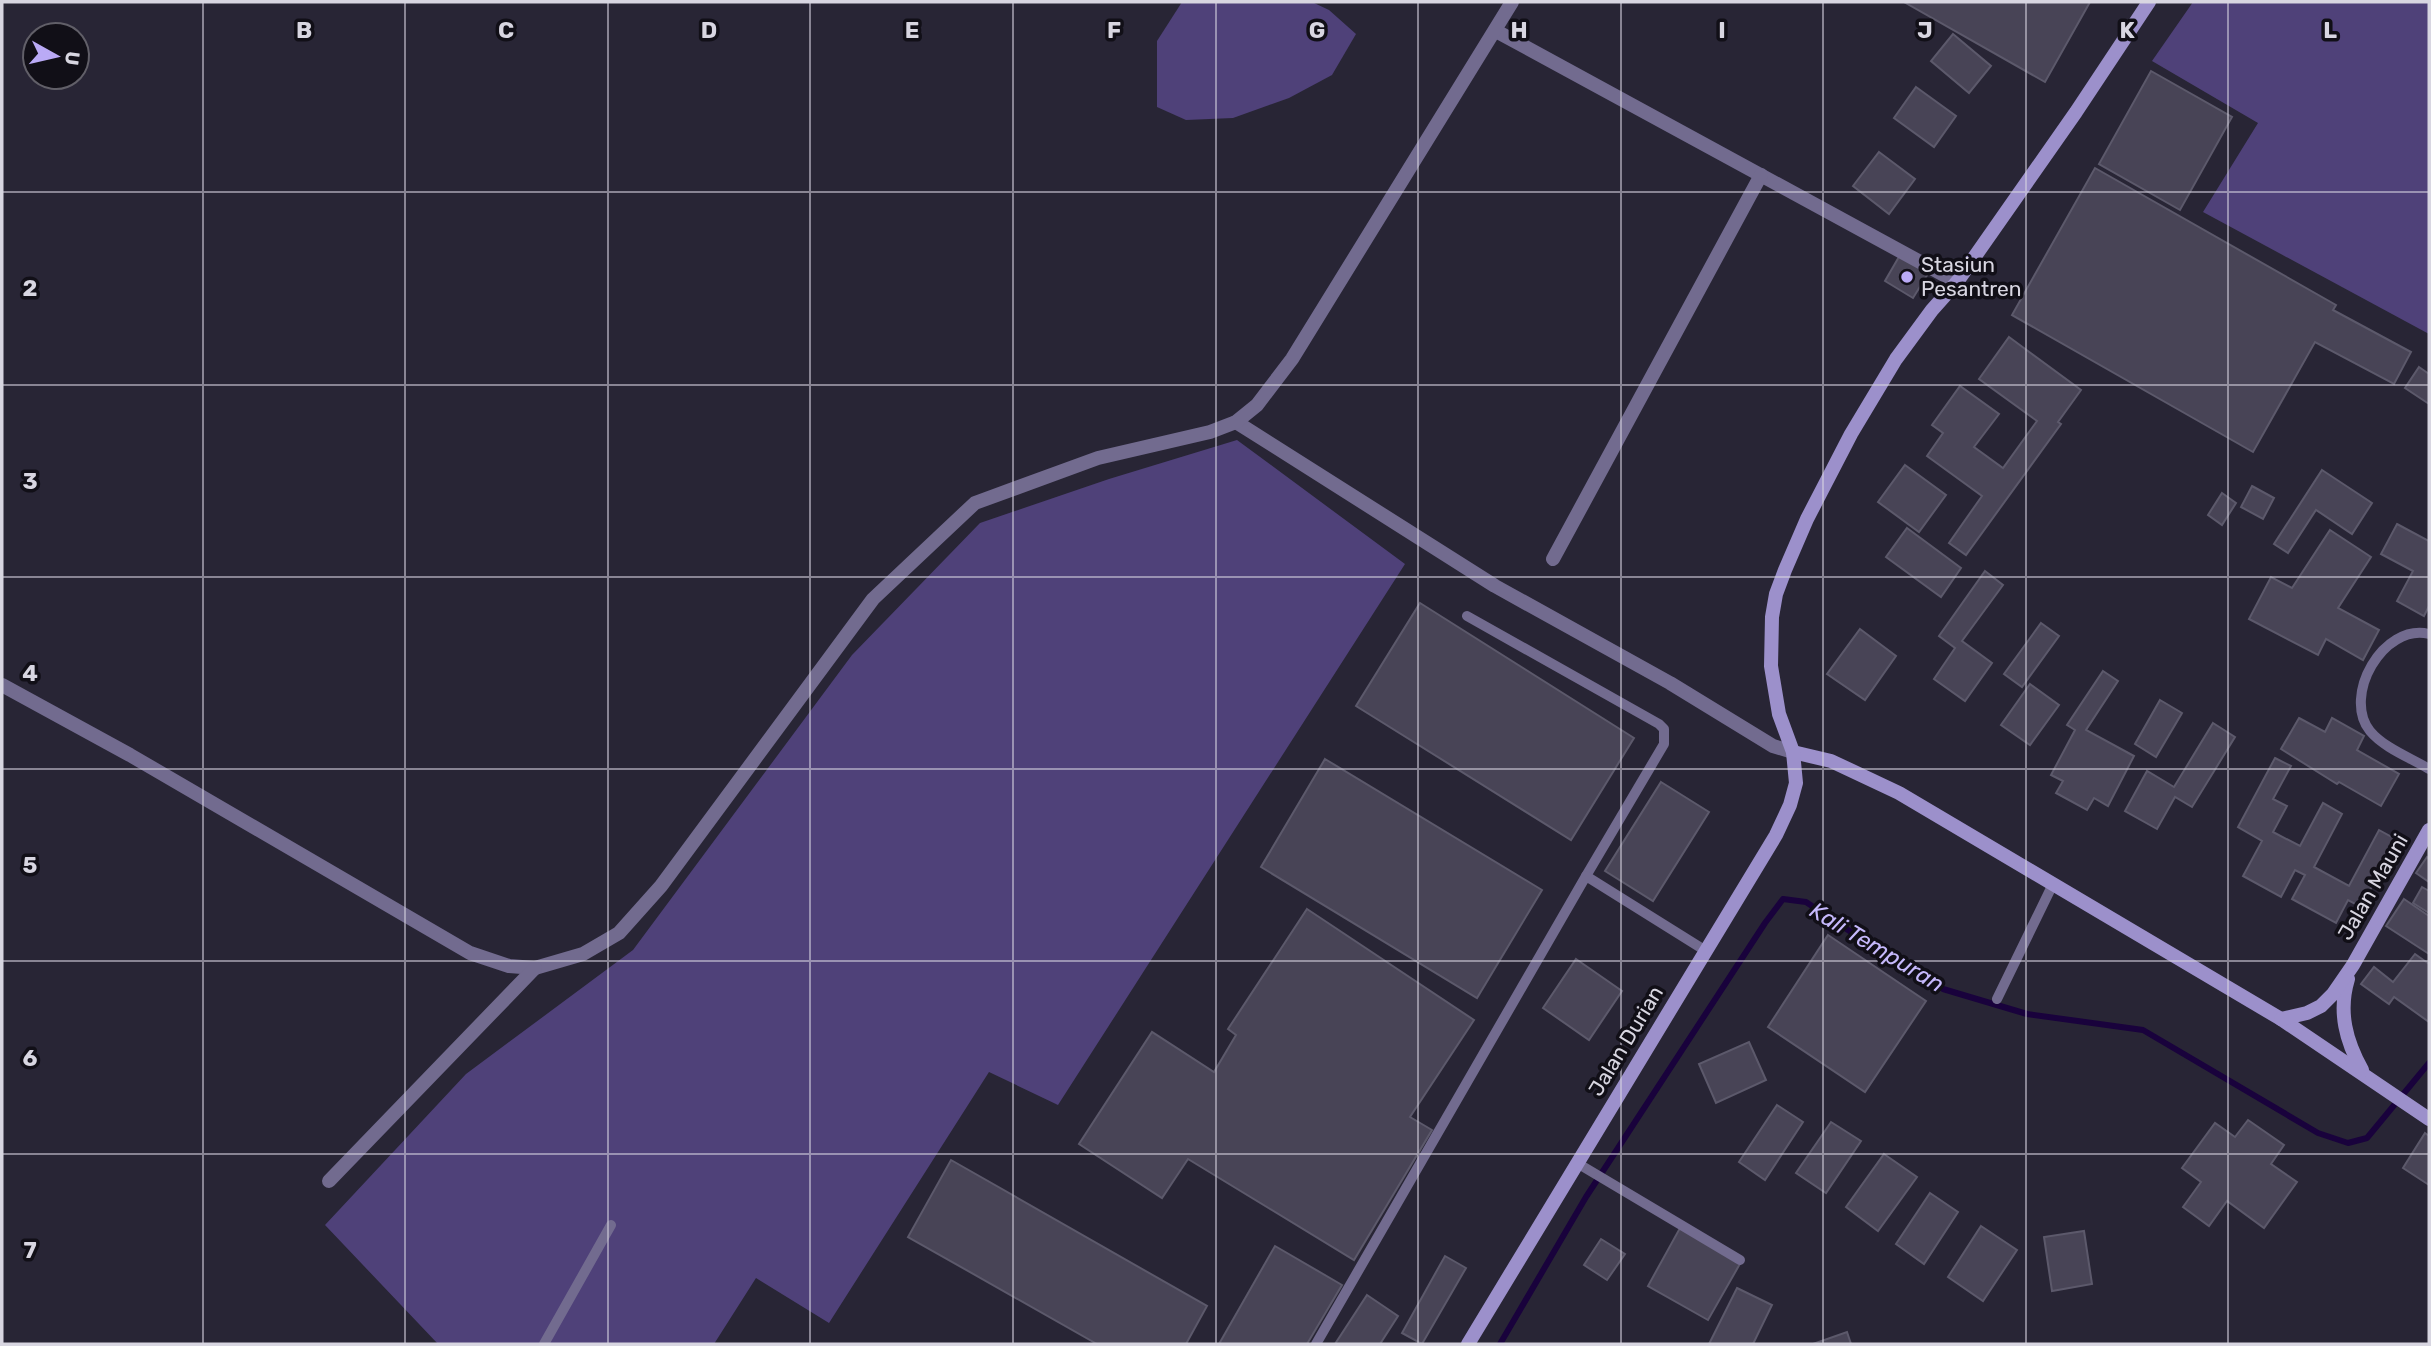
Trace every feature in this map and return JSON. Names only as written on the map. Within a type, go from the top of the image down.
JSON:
[{"type":"main road","name":"Jalan Durian","points":[[1468,1344],[1776,835],[1790,805],[1796,783],[1793,752],[1779,714],[1769,642],[1776,594],[1807,519],[1865,410],[1913,335],[1956,282],[2149,2]]},
{"type":"main road","points":[[1793,752],[1831,761],[1899,793],[2281,1019],[2429,1119]]},
{"type":"main road","name":"Jalan Mauni","points":[[2281,1019],[2307,1013],[2321,1006],[2333,994],[2353,965],[2429,830]]},
{"type":"main road","name":"Jalan Mauni","points":[[2353,965],[2344,995],[2343,1014],[2351,1050],[2364,1074]]},
{"type":"street","points":[[2,685],[130,755],[470,953],[509,967],[535,968],[583,954],[619,933],[669,875],[873,599],[975,503],[1098,458],[1209,432],[1236,422],[1257,405],[1274,385],[1512,2]]},
{"type":"street","points":[[1496,31],[1956,282]]},
{"type":"street","points":[[1553,559],[1760,175]]},
{"type":"street","points":[[1236,422],[1494,586],[1670,683],[1773,746],[1793,752]]},
{"type":"street","points":[[329,1181],[535,968]]},
{"type":"lane","points":[[1316,1344],[1664,744],[1664,729],[1660,724],[1467,616]]},
{"type":"lane","points":[[2429,634],[2404,634],[2386,645],[2373,662],[2362,693],[2362,712],[2369,730],[2429,769]]},
{"type":"lane","points":[[1587,876],[1706,951]]},
{"type":"lane","points":[[1997,999],[2053,884]]},
{"type":"lane","points":[[1577,1163],[1740,1260]]},
{"type":"lane","points":[[544,1344],[611,1225]]},
{"type":"shaded area","points":[[1182,2],[1312,2],[1329,10],[1356,34],[1332,75],[1289,98],[1233,118],[1186,120],[1157,107],[1157,41]]},
{"type":"shaded area","points":[[2193,2],[2429,2],[2429,334],[2203,212],[2258,123],[2152,61]]},
{"type":"shaded area","points":[[1237,440],[1405,564],[1058,1105],[989,1072],[829,1323],[756,1278],[714,1344],[438,1344],[325,1225],[466,1074],[633,950],[852,655],[980,523],[1109,479]]},
{"type":"building","points":[[1904,2],[2090,2],[2045,82]]},
{"type":"building","points":[[1953,34],[1991,66],[1969,93],[1931,61]]},
{"type":"building","points":[[2151,71],[2232,117],[2180,210],[2099,164]]},
{"type":"building","points":[[1916,87],[1956,116],[1934,147],[1894,118]]},
{"type":"building","points":[[1879,152],[1915,179],[1889,214],[1853,186]]},
{"type":"building","points":[[2095,168],[2336,305],[2333,310],[2411,352],[2394,384],[2315,342],[2253,452],[2012,315]]},
{"type":"building","name":"Stasiun Pesantren","points":[[1900,255],[1929,272],[1913,298],[1885,281]]},
{"type":"building","points":[[2009,337],[2081,390],[2058,422],[2061,424],[1966,555],[1949,543],[1982,496],[1927,456],[1943,433],[1932,425],[1960,386],[1999,414],[1974,447],[2003,468],[2037,421],[1979,379]]},
{"type":"building","points":[[2419,367],[2429,374],[2429,404],[2405,388]]},
{"type":"building","points":[[1905,465],[1946,495],[1919,532],[1878,502]]},
{"type":"building","points":[[2322,470],[2372,503],[2352,534],[2316,510],[2288,553],[2274,544]]},
{"type":"building","points":[[2252,486],[2274,498],[2263,519],[2241,507]]},
{"type":"building","points":[[2222,493],[2236,503],[2222,525],[2208,515]]},
{"type":"building","points":[[2397,524],[2429,541],[2429,606],[2424,616],[2397,601],[2413,571],[2381,554]]},
{"type":"building","points":[[1907,528],[1961,568],[1941,597],[1886,557]]},
{"type":"building","points":[[2330,530],[2371,557],[2338,608],[2379,630],[2363,660],[2326,639],[2318,655],[2249,619],[2271,577],[2292,588]]},
{"type":"building","points":[[1985,571],[2003,585],[1962,641],[1992,663],[1965,701],[1934,679],[1955,648],[1939,636]]},
{"type":"building","points":[[1420,603],[1634,738],[1571,840],[1356,706]]},
{"type":"building","points":[[2041,623],[2059,636],[2022,687],[2004,674]]},
{"type":"building","points":[[1860,629],[1896,656],[1865,700],[1827,674]]},
{"type":"building","points":[[2103,671],[2118,681],[2086,730],[2134,756],[2108,806],[2094,798],[2087,810],[2056,793],[2063,781],[2051,775],[2075,730],[2067,725]]},
{"type":"building","points":[[2030,684],[2059,705],[2030,745],[2001,725]]},
{"type":"building","points":[[2160,700],[2182,713],[2156,757],[2135,744]]},
{"type":"building","points":[[2299,718],[2325,732],[2332,718],[2364,736],[2357,750],[2399,774],[2381,806],[2339,782],[2337,784],[2281,749]]},
{"type":"building","points":[[2213,723],[2235,737],[2192,807],[2175,797],[2157,829],[2125,811],[2147,771],[2174,787]]},
{"type":"building","points":[[2275,758],[2291,766],[2273,799],[2287,806],[2273,832],[2300,846],[2323,803],[2342,814],[2314,867],[2349,886],[2379,830],[2397,840],[2361,907],[2348,900],[2336,923],[2292,899],[2305,875],[2295,870],[2281,897],[2243,876],[2262,841],[2238,827]]},
{"type":"building","points":[[1325,759],[1542,890],[1477,998],[1261,867]]},
{"type":"building","points":[[1661,782],[1709,812],[1653,901],[1605,871]]},
{"type":"building","points":[[2427,857],[2429,859],[2429,882],[2416,873]]},
{"type":"building","points":[[2422,887],[2429,891],[2429,913],[2413,903]]},
{"type":"building","points":[[2404,899],[2429,916],[2429,954],[2386,926]]},
{"type":"building","points":[[1307,909],[1474,1020],[1410,1117],[1432,1130],[1354,1260],[1188,1159],[1162,1198],[1079,1144],[1152,1032],[1214,1072],[1236,1035],[1228,1029]]},
{"type":"building","points":[[1828,935],[1926,1001],[1865,1092],[1768,1027]]},
{"type":"building","points":[[2415,954],[2429,964],[2429,1022],[2394,997],[2389,1004],[2361,984],[2374,967],[2393,982]]},
{"type":"building","points":[[1576,959],[1622,991],[1589,1040],[1543,1008]]},
{"type":"building","points":[[1749,1042],[1766,1080],[1716,1103],[1699,1064]]},
{"type":"building","points":[[1777,1105],[1803,1122],[1765,1180],[1739,1162]]},
{"type":"building","points":[[2248,1120],[2284,1145],[2271,1164],[2297,1182],[2264,1228],[2227,1201],[2209,1226],[2183,1207],[2201,1182],[2182,1168],[2215,1123],[2235,1137]]},
{"type":"building","points":[[1831,1122],[1861,1141],[1826,1193],[1796,1173]]},
{"type":"building","points":[[2425,1133],[2429,1136],[2429,1185],[2403,1168]]},
{"type":"building","points":[[1884,1154],[1917,1177],[1878,1231],[1846,1207]]},
{"type":"building","points":[[951,1160],[1207,1306],[1186,1344],[1097,1344],[908,1237]]},
{"type":"building","points":[[1930,1193],[1958,1212],[1924,1264],[1896,1244]]},
{"type":"building","points":[[1981,1226],[2017,1250],[1983,1301],[1948,1277]]},
{"type":"building","points":[[1680,1228],[1741,1262],[1708,1320],[1648,1286]]},
{"type":"building","points":[[2084,1231],[2092,1284],[2052,1291],[2044,1237]]},
{"type":"building","points":[[1601,1239],[1625,1254],[1607,1280],[1584,1265]]},
{"type":"building","points":[[1275,1246],[1342,1285],[1307,1344],[1219,1344]]},
{"type":"building","points":[[1445,1256],[1466,1268],[1422,1344],[1402,1333]]},
{"type":"building","points":[[1737,1288],[1772,1305],[1753,1344],[1709,1344]]},
{"type":"building","points":[[1367,1295],[1398,1316],[1380,1344],[1335,1344]]},
{"type":"building","points":[[1847,1332],[1851,1344],[1813,1344]]},
{"type":"waterway","name":"Kali Tempuran","points":[[1500,1344],[1586,1197],[1783,899],[1806,902],[1943,989],[2027,1014],[2143,1030],[2318,1133],[2348,1143],[2367,1138],[2429,1063]]},
{"type":"place","name":"Stasiun Pesantren","points":[[1907,277]]}]
